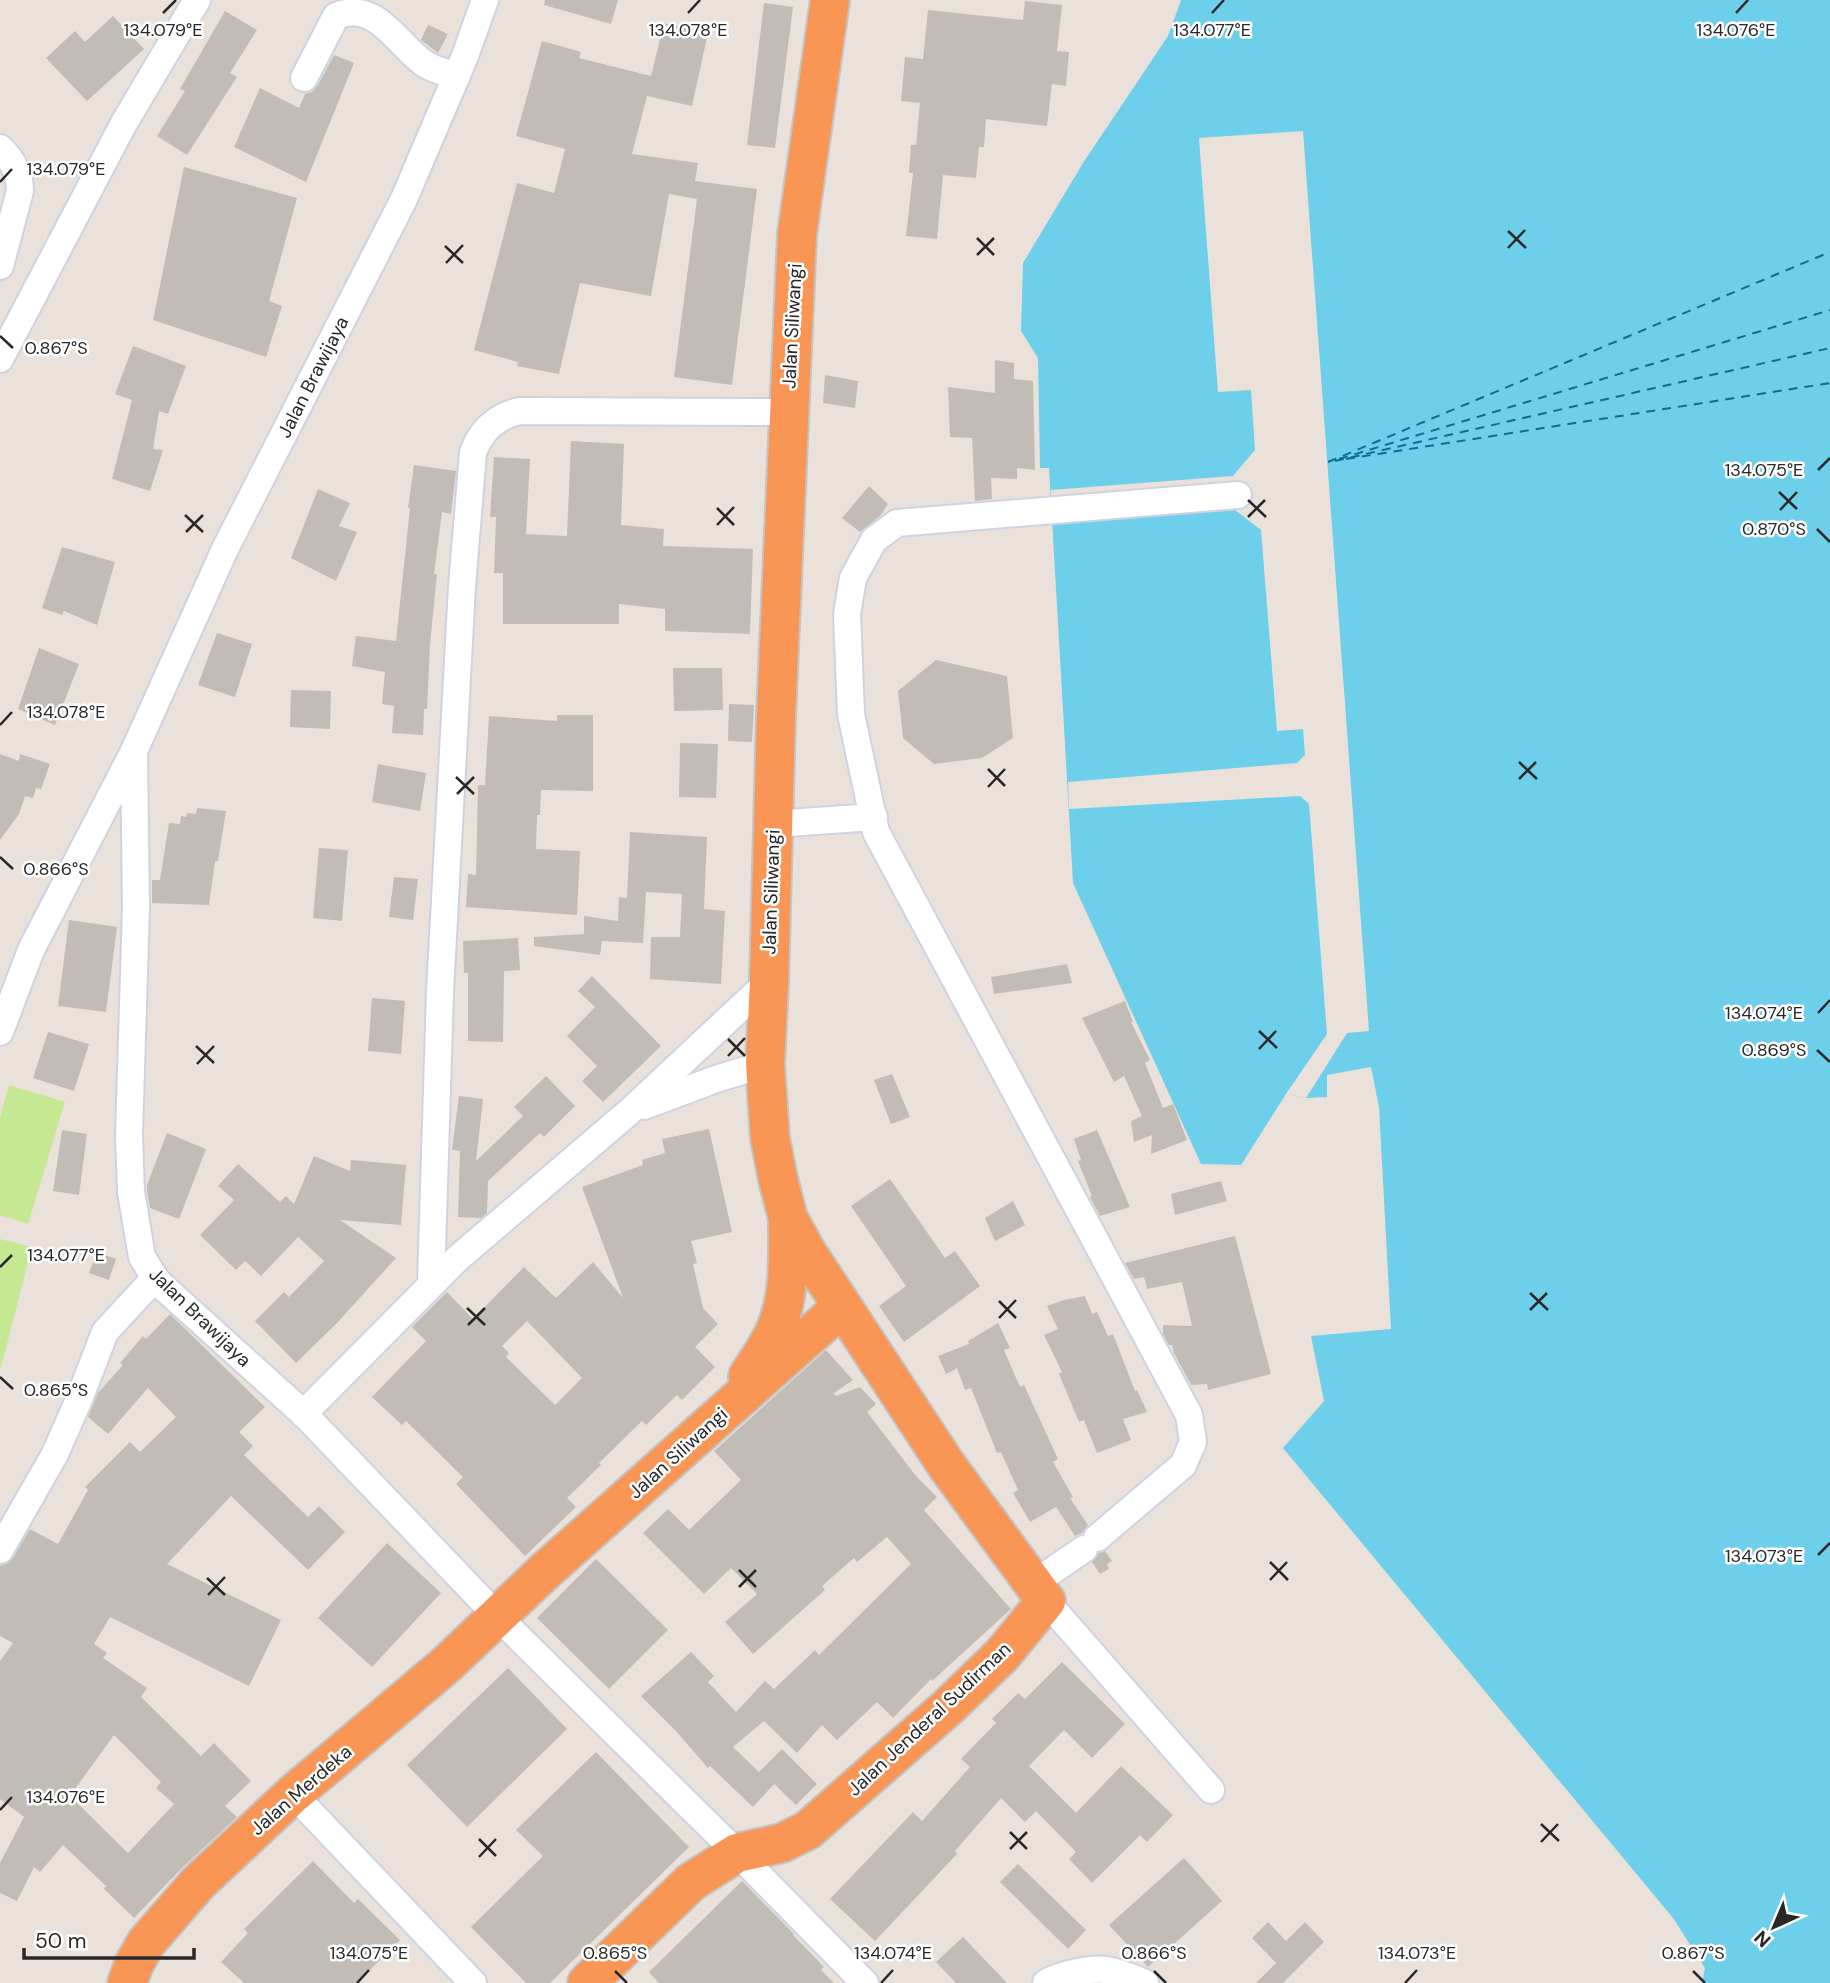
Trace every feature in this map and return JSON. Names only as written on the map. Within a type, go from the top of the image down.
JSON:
[{"type":"highway","name":"Jalan Siliwangi","points":[[498,1617],[544,1572],[842,1307],[788,1219],[771,1138],[765,1064],[788,412],[797,234],[830,0]]},
{"type":"highway","points":[[726,1410],[769,1343],[778,1324],[786,1294],[788,1219]]},
{"type":"highway","points":[[842,1307],[947,1466],[1039,1593]]},
{"type":"highway","name":"Jalan Jenderal Sudirman","points":[[587,1983],[691,1882],[737,1853],[782,1843],[808,1830],[993,1664],[1039,1593]]},
{"type":"highway","name":"Jalan Merdeka","points":[[127,1983],[139,1954],[152,1934],[198,1883],[293,1794],[418,1689],[498,1617]]},
{"type":"street","points":[[2,348],[124,123],[197,0]]},
{"type":"street","name":"Jalan Brawijaya","points":[[0,1031],[31,950],[134,751],[236,526],[399,209],[457,76],[485,0]]},
{"type":"street","points":[[304,78],[336,16],[344,11],[370,14],[385,23],[424,64],[457,76]]},
{"type":"street","points":[[0,148],[14,164],[20,184],[0,266]]},
{"type":"street","points":[[432,1283],[443,937],[462,586],[473,453],[476,444],[490,425],[499,418],[519,411],[788,412]]},
{"type":"street","points":[[1211,1790],[1039,1593],[1090,1544],[1183,1465],[1193,1442],[1189,1415],[876,832],[852,714],[847,614],[853,578],[874,540],[898,523],[1238,495]]},
{"type":"street","name":"Jalan Brawijaya","points":[[134,751],[136,908],[129,1135],[131,1192],[142,1257],[155,1278],[303,1414],[498,1617],[865,1983]]},
{"type":"street","points":[[773,824],[874,817]]},
{"type":"street","points":[[94,828],[134,838]]},
{"type":"street","points":[[303,1414],[432,1283],[629,1112],[769,981]]},
{"type":"street","points":[[629,1112],[693,1087],[765,1064]]},
{"type":"street","points":[[0,1550],[55,1454],[105,1332],[155,1278]]},
{"type":"street","points":[[293,1794],[472,1983]]},
{"type":"street","points":[[1046,1983],[1051,1979],[1080,1972],[1106,1970],[1128,1975],[1145,1983]]},
{"type":"green space","points":[[9,1085],[65,1102],[28,1224],[0,1215],[0,1117]]},
{"type":"green space","points":[[0,1239],[32,1247],[0,1371]]},
{"type":"water","points":[[1181,0],[1830,0],[1830,1983],[1702,1983],[1705,1968],[1673,1918],[1283,1448],[1324,1401],[1311,1336],[1391,1329],[1379,1107],[1371,1067],[1327,1075],[1327,1097],[1306,1098],[1286,1094],[1241,1165],[1201,1164],[1073,883],[1049,468],[1040,468],[1038,358],[1021,331],[1023,263],[1083,163],[1168,36]]},
{"type":"pier","points":[[1303,131],[1369,1031],[1347,1033],[1306,1098],[1286,1094],[1327,1034],[1309,804],[1300,796],[1069,809],[1068,782],[1297,763],[1305,755],[1303,729],[1277,731],[1261,530],[1235,510],[1052,522],[1051,490],[1233,476],[1255,450],[1251,390],[1218,392],[1199,138]]},
{"type":"building","points":[[545,0],[618,0],[611,24],[544,5]]},
{"type":"building","points":[[1025,1],[1062,5],[1057,51],[1069,52],[1066,86],[1052,84],[1047,126],[986,119],[984,147],[979,147],[976,178],[943,175],[937,239],[906,236],[913,173],[909,173],[911,145],[916,145],[920,103],[901,101],[905,57],[923,59],[928,10],[1023,20]]},
{"type":"building","points":[[764,3],[793,7],[775,148],[747,145]]},
{"type":"building","points":[[225,11],[257,30],[230,73],[237,77],[187,155],[157,136],[185,91],[180,89]]},
{"type":"building","points":[[113,16],[144,49],[87,101],[46,58],[75,31],[85,42]]},
{"type":"building","points":[[664,23],[708,33],[692,106],[647,96],[632,154],[698,163],[695,181],[757,189],[732,385],[674,377],[697,199],[669,194],[651,296],[580,283],[559,374],[517,366],[518,362],[474,350],[517,183],[554,193],[565,149],[516,136],[542,41],[581,52],[579,58],[651,76]]},
{"type":"building","points":[[428,25],[448,34],[438,53],[421,40]]},
{"type":"building","points":[[334,55],[354,63],[306,182],[234,147],[260,88],[299,108],[305,94],[312,92],[318,85]]},
{"type":"building","points":[[184,167],[297,198],[269,301],[282,306],[266,357],[153,320]]},
{"type":"building","points":[[133,346],[186,366],[168,414],[159,411],[153,449],[163,450],[150,491],[112,479],[132,400],[115,394]]},
{"type":"building","points":[[995,360],[1014,363],[1014,379],[1033,381],[1035,470],[1017,468],[1017,479],[991,478],[992,499],[975,501],[972,438],[950,437],[948,387],[995,393]]},
{"type":"building","points":[[825,375],[858,381],[855,408],[823,403]]},
{"type":"building","points":[[571,441],[624,444],[621,525],[664,529],[663,546],[753,549],[750,634],[665,631],[665,609],[619,604],[619,624],[503,624],[503,573],[494,573],[496,517],[490,517],[494,457],[530,459],[526,534],[567,536]]},
{"type":"building","points":[[414,465],[456,471],[451,514],[442,512],[434,574],[437,574],[423,735],[392,733],[394,706],[382,704],[385,672],[352,666],[356,636],[396,641]]},
{"type":"building","points":[[869,486],[888,504],[880,516],[860,532],[842,518]]},
{"type":"building","points":[[318,489],[350,503],[339,526],[357,532],[336,581],[291,558]]},
{"type":"building","points":[[62,547],[115,562],[97,625],[64,611],[62,615],[42,608]]},
{"type":"building","points":[[217,633],[252,644],[235,697],[198,685]]},
{"type":"building","points":[[39,648],[79,664],[55,725],[18,709]]},
{"type":"building","points":[[936,660],[1007,676],[1013,738],[982,758],[934,764],[903,738],[898,691]]},
{"type":"building","points":[[673,668],[722,668],[723,710],[674,711]]},
{"type":"building","points":[[291,690],[331,691],[330,729],[290,727]]},
{"type":"building","points":[[729,704],[754,705],[752,742],[728,741]]},
{"type":"building","points":[[557,715],[593,715],[593,791],[541,790],[540,815],[537,815],[536,849],[580,851],[577,915],[466,907],[468,874],[476,875],[478,785],[485,785],[489,716],[557,721]]},
{"type":"building","points":[[680,743],[718,744],[716,798],[679,797]]},
{"type":"building","points":[[0,754],[19,761],[20,754],[50,764],[41,789],[36,788],[33,798],[25,796],[19,814],[0,840]]},
{"type":"building","points":[[378,764],[426,773],[420,811],[372,802]]},
{"type":"building","points":[[197,808],[226,811],[209,905],[152,903],[152,880],[160,880],[169,823],[180,824],[181,816],[186,817],[187,813],[196,814]]},
{"type":"building","points":[[630,832],[707,837],[704,909],[725,911],[721,984],[650,979],[651,937],[680,937],[682,894],[646,892],[643,943],[602,941],[600,955],[534,946],[534,937],[584,934],[584,916],[618,921],[619,897],[627,898]]},
{"type":"building","points":[[319,848],[348,850],[342,921],[313,918]]},
{"type":"building","points":[[394,877],[418,879],[413,920],[389,917]]},
{"type":"building","points":[[69,920],[117,927],[106,1012],[58,1006]]},
{"type":"building","points":[[518,938],[520,970],[504,971],[503,1042],[468,1041],[468,973],[464,973],[463,941]]},
{"type":"building","points":[[1067,964],[1072,983],[994,994],[991,977]]},
{"type":"building","points":[[592,976],[661,1046],[603,1102],[582,1081],[597,1066],[567,1036],[595,1007],[578,991]]},
{"type":"building","points":[[372,998],[405,1001],[401,1054],[368,1051]]},
{"type":"building","points":[[1125,1001],[1131,1022],[1150,1060],[1145,1063],[1163,1108],[1173,1104],[1187,1140],[1151,1154],[1152,1135],[1134,1142],[1131,1121],[1142,1116],[1124,1076],[1114,1082],[1082,1018]]},
{"type":"building","points":[[48,1032],[89,1044],[74,1091],[33,1078]]},
{"type":"building","points":[[892,1074],[910,1117],[891,1124],[874,1080]]},
{"type":"building","points":[[546,1076],[575,1106],[544,1137],[540,1133],[488,1181],[487,1213],[481,1218],[458,1217],[460,1151],[452,1150],[459,1096],[483,1099],[476,1161],[523,1116],[514,1107]]},
{"type":"building","points":[[709,1129],[732,1232],[691,1241],[703,1308],[718,1324],[695,1347],[715,1367],[682,1400],[677,1395],[646,1425],[642,1421],[599,1463],[601,1465],[567,1498],[576,1507],[525,1556],[456,1484],[463,1477],[406,1421],[402,1425],[372,1397],[426,1341],[412,1327],[447,1292],[473,1319],[524,1267],[556,1298],[593,1262],[623,1298],[582,1187],[643,1165],[642,1160],[665,1153],[662,1139]],"holes":[[[527,1321],[582,1378],[555,1405],[506,1357],[509,1353],[502,1346]]]},
{"type":"building","points":[[62,1130],[87,1134],[79,1195],[53,1191]]},
{"type":"building","points":[[1097,1130],[1130,1207],[1100,1216],[1090,1197],[1092,1196],[1078,1161],[1081,1160],[1074,1139]]},
{"type":"building","points":[[167,1133],[206,1149],[179,1219],[150,1208],[147,1190]]},
{"type":"building","points":[[314,1156],[350,1171],[351,1160],[406,1165],[401,1225],[340,1220],[396,1258],[337,1323],[296,1363],[255,1321],[284,1292],[289,1297],[324,1261],[298,1237],[261,1276],[245,1261],[236,1270],[200,1235],[234,1200],[218,1186],[238,1164],[280,1202],[286,1196],[294,1204]]},
{"type":"building","points":[[890,1179],[945,1258],[955,1251],[980,1286],[904,1342],[879,1306],[906,1286],[851,1206]]},
{"type":"building","points":[[1221,1181],[1227,1201],[1175,1215],[1171,1194]]},
{"type":"building","points":[[1013,1201],[1025,1225],[995,1241],[985,1218]]},
{"type":"building","points":[[1235,1236],[1271,1374],[1208,1390],[1207,1384],[1191,1385],[1172,1345],[1169,1345],[1163,1334],[1163,1325],[1192,1326],[1182,1282],[1147,1289],[1144,1277],[1134,1279],[1125,1263]]},
{"type":"building","points":[[97,1252],[116,1259],[109,1280],[89,1273]]},
{"type":"building","points":[[1085,1296],[1092,1314],[1097,1312],[1108,1336],[1113,1334],[1135,1391],[1137,1390],[1147,1412],[1123,1419],[1131,1440],[1097,1453],[1084,1420],[1079,1422],[1059,1374],[1062,1372],[1044,1335],[1058,1329],[1047,1306]]},
{"type":"building","points":[[170,1314],[265,1407],[239,1432],[253,1446],[244,1455],[308,1517],[319,1506],[345,1532],[308,1570],[231,1496],[167,1564],[281,1620],[249,1686],[110,1617],[94,1644],[107,1653],[103,1658],[147,1688],[141,1697],[201,1756],[214,1743],[251,1781],[225,1806],[237,1817],[183,1867],[134,1918],[104,1889],[106,1886],[63,1845],[40,1872],[34,1867],[17,1901],[0,1893],[0,1863],[24,1817],[0,1799],[0,1661],[13,1643],[0,1636],[0,1566],[13,1558],[30,1529],[58,1544],[88,1490],[85,1487],[130,1442],[140,1452],[176,1417],[148,1388],[108,1434],[88,1417],[98,1393],[123,1365],[120,1363],[143,1336],[146,1339]],"holes":[[[114,1735],[161,1782],[156,1788],[174,1804],[128,1853],[70,1796]]]},
{"type":"building","points":[[998,1323],[1010,1348],[1004,1350],[1020,1387],[1024,1385],[1058,1459],[1053,1462],[1073,1497],[1070,1498],[1088,1525],[1082,1533],[1075,1536],[1056,1507],[1030,1522],[1013,1493],[1018,1490],[1001,1452],[997,1453],[971,1388],[965,1390],[957,1368],[946,1374],[938,1356],[969,1344],[968,1341]]},
{"type":"building","points":[[826,1350],[853,1380],[834,1393],[836,1396],[860,1387],[876,1404],[867,1412],[916,1476],[937,1497],[924,1510],[1011,1609],[932,1681],[931,1679],[893,1718],[877,1702],[837,1740],[822,1725],[797,1753],[764,1721],[733,1747],[759,1772],[782,1749],[817,1784],[796,1805],[774,1784],[753,1807],[710,1766],[708,1768],[641,1696],[691,1652],[714,1676],[708,1682],[736,1712],[765,1681],[774,1689],[815,1650],[819,1655],[911,1564],[887,1537],[857,1562],[854,1558],[822,1586],[825,1590],[753,1654],[725,1622],[757,1594],[731,1568],[704,1594],[643,1533],[668,1509],[689,1530],[741,1480],[714,1451]]},
{"type":"building","points":[[387,1543],[441,1593],[372,1667],[318,1618]]},
{"type":"building","points":[[1105,1551],[1112,1561],[1107,1564],[1109,1569],[1100,1574],[1092,1562],[1099,1553]]},
{"type":"building","points":[[596,1559],[668,1630],[609,1689],[537,1618]]},
{"type":"building","points":[[1062,1662],[1125,1724],[1092,1758],[1064,1730],[1029,1766],[1076,1813],[1121,1766],[1173,1815],[1147,1842],[1140,1835],[1092,1883],[1069,1859],[1076,1852],[1036,1811],[1025,1822],[1001,1798],[955,1851],[957,1854],[875,1941],[830,1899],[913,1812],[922,1821],[970,1767],[961,1759],[996,1723],[992,1719],[1018,1693],[1025,1699]]},
{"type":"building","points":[[508,1668],[567,1729],[467,1827],[407,1765]]},
{"type":"building","points":[[596,1752],[689,1847],[550,1983],[526,1983],[471,1927],[543,1856],[516,1830]]},
{"type":"building","points":[[1184,1858],[1222,1901],[1148,1967],[1109,1925]]},
{"type":"building","points":[[313,1861],[354,1903],[358,1899],[400,1940],[357,1983],[244,1983],[221,1962],[248,1933],[244,1929]]},
{"type":"building","points":[[1018,1864],[1086,1930],[1068,1949],[1000,1882]]},
{"type":"building","points":[[742,1881],[824,1967],[821,1970],[834,1983],[659,1983],[649,1972]]},
{"type":"building","points":[[1268,1922],[1286,1941],[1305,1922],[1324,1942],[1283,1983],[1256,1983],[1276,1963],[1252,1938]]},
{"type":"building","points":[[963,1937],[1007,1983],[956,1983],[936,1962]]},
{"type":"ferry route","points":[[1328,462],[1830,252]]},
{"type":"ferry route","points":[[1339,459],[1830,310]]},
{"type":"ferry route","points":[[1335,461],[1830,348]]},
{"type":"ferry route","points":[[1346,459],[1830,383]]}]
